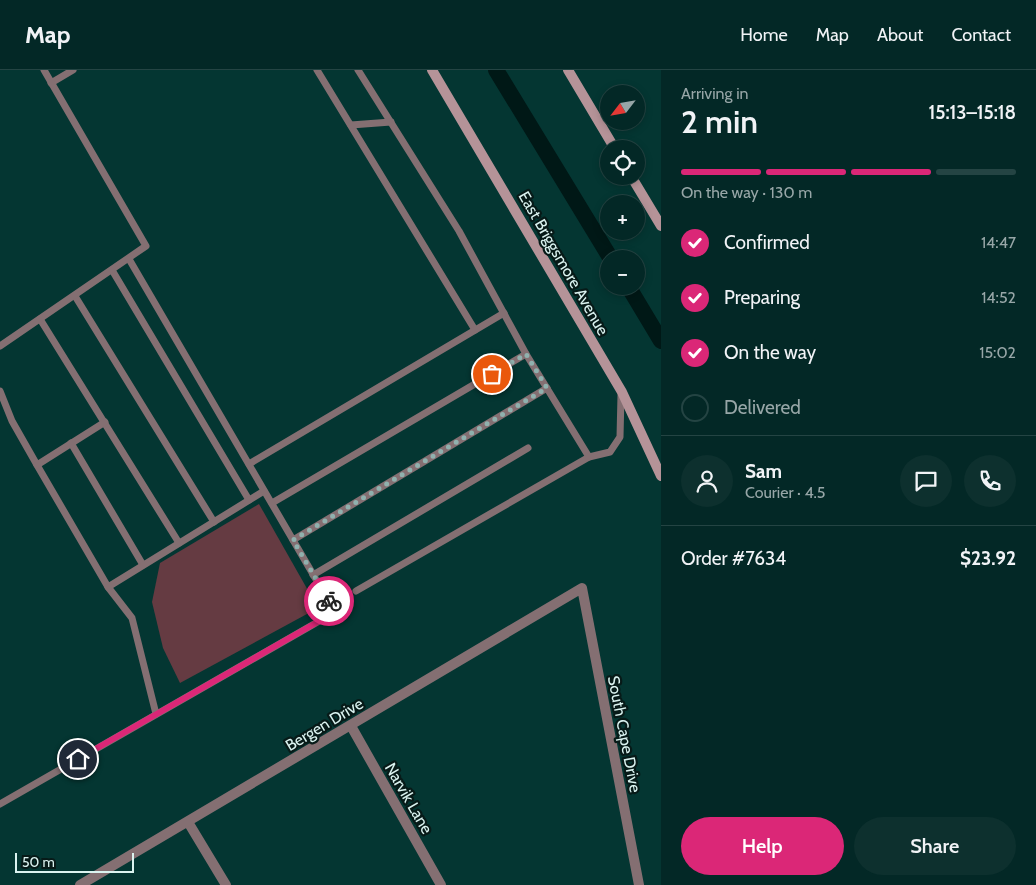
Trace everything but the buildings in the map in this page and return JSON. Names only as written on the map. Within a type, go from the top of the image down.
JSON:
[{"type":"main road","name":"East Briggsmore Avenue","points":[[432,70],[622,392],[661,476]]},
{"type":"main road","points":[[568,70],[610,140]]},
{"type":"main road","points":[[636,185],[661,226]]},
{"type":"street","name":"Bergen Drive","points":[[80,885],[582,588]]},
{"type":"street","name":"South Cape Drive","points":[[582,588],[639,885]]},
{"type":"street","name":"Narvik Lane","points":[[351,726],[441,885]]},
{"type":"street","points":[[188,822],[226,885]]},
{"type":"lane","points":[[0,346],[146,246],[44,70]]},
{"type":"lane","points":[[51,83],[72,70]]},
{"type":"lane","points":[[317,70],[474,330]]},
{"type":"lane","points":[[358,70],[458,231],[526,354],[589,457]]},
{"type":"lane","points":[[351,125],[391,122]]},
{"type":"lane","points":[[0,804],[335,612],[129,259]]},
{"type":"lane","points":[[112,270],[249,500]]},
{"type":"lane","points":[[75,296],[214,522]]},
{"type":"lane","points":[[249,464],[504,313]]},
{"type":"lane","points":[[40,319],[179,544]]},
{"type":"lane","points":[[272,503],[526,354]]},
{"type":"lane","points":[[293,540],[547,388]]},
{"type":"lane","points":[[0,391],[12,421],[108,587],[132,618],[156,714]]},
{"type":"lane","points":[[356,591],[589,457],[610,452],[620,437],[622,392]]},
{"type":"lane","points":[[37,464],[105,422]]},
{"type":"lane","points":[[72,443],[143,565]]},
{"type":"lane","points":[[314,575],[528,448]]},
{"type":"lane","points":[[108,587],[264,491]]},
{"type":"shaded area","points":[[259,504],[318,608],[180,683],[163,648],[152,602],[160,563]]},
{"type":"waterway","points":[[496,70],[606,250]]},
{"type":"waterway","points":[[633,295],[661,341]]},
{"type":"way so far","points":[[329,601],[293,540],[547,388],[526,354],[492,374]]},
{"type":"route","points":[[78,759],[335,612],[329,601]]}]
